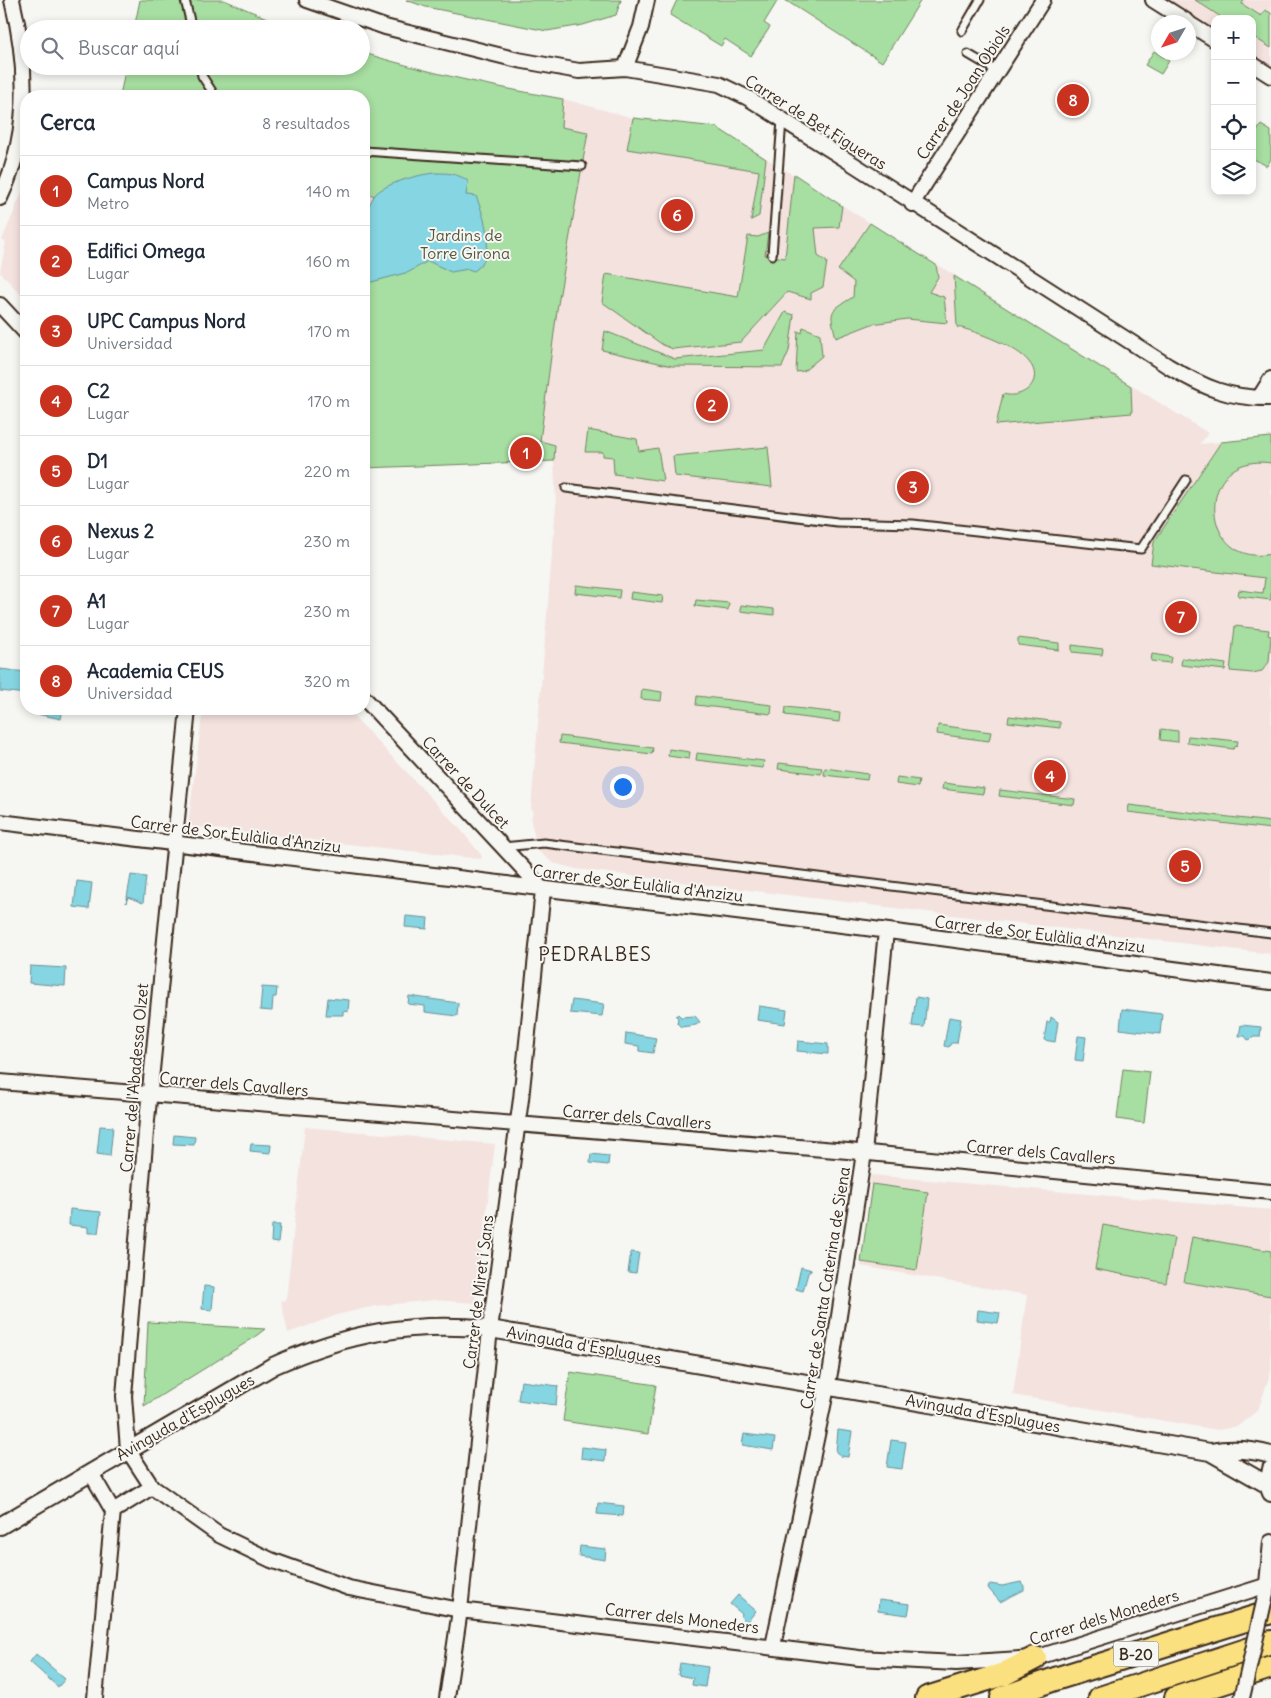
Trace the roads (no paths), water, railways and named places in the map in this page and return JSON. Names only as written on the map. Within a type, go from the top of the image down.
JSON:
[{"type":"highway","name":"B-20","points":[[1002,1698],[1055,1679],[1269,1594]]},
{"type":"highway","name":"B-20","points":[[1100,1698],[1271,1642]]},
{"type":"highway","points":[[928,1698],[1004,1674],[1035,1658]]},
{"type":"highway","points":[[1176,1698],[1271,1666]]},
{"type":"street","points":[[12,0],[20,35]]},
{"type":"street","name":"Carrer de Bet Figueras","points":[[307,0],[365,20]]},
{"type":"street","points":[[625,68],[641,27],[647,0]]},
{"type":"street","name":"Carrer de Joan Obiols","points":[[912,204],[1043,0]]},
{"type":"street","points":[[1153,0],[1176,15]]},
{"type":"street","name":"Carrer de Bet Figueras","points":[[370,22],[518,60],[579,71],[625,68],[720,84],[748,98],[853,164],[912,204],[1200,385],[1226,394],[1265,398]]},
{"type":"street","points":[[1196,28],[1211,37]]},
{"type":"street","points":[[1256,67],[1271,76]]},
{"type":"street","points":[[23,75],[24,90]]},
{"type":"street","points":[[0,198],[12,168],[20,131]]},
{"type":"street","points":[[0,305],[20,327]]},
{"type":"street","points":[[1265,398],[1271,379]]},
{"type":"street","name":"Carrer de Dulcet","points":[[370,704],[543,890]]},
{"type":"street","name":"Carrer de l'Abadessa Olzet","points":[[128,1450],[124,1396],[150,1094],[187,715]]},
{"type":"street","name":"Carrer de Sor Eulàlia d'Anzizu","points":[[0,822],[886,931],[1271,982]]},
{"type":"street","name":"Carrer de Miret i Sans","points":[[448,1698],[460,1610],[490,1329],[518,1125],[543,890]]},
{"type":"street","name":"Carrer de Santa Caterina de Siena","points":[[773,1646],[828,1387],[864,1153],[886,931]]},
{"type":"street","name":"Carrer dels Cavallers","points":[[0,1082],[864,1153],[1271,1192]]},
{"type":"street","name":"Avinguda d'Esplugues","points":[[0,1526],[273,1366],[304,1352],[344,1338],[373,1332],[432,1326],[490,1329],[1210,1452],[1270,1482]]},
{"type":"street","name":"Carrer dels Moneders","points":[[128,1450],[152,1487],[218,1534],[271,1560],[350,1588],[460,1610],[773,1646],[859,1658],[956,1663],[1035,1658],[1269,1594]]},
{"type":"street","name":"Avinguda d'Esplugues","points":[[1210,1452],[1254,1450],[1271,1455]]},
{"type":"street","points":[[91,1473],[113,1511],[95,1698]]},
{"type":"street","points":[[113,1511],[152,1487]]},
{"type":"street","points":[[1242,1698],[1269,1594],[1271,1542]]},
{"type":"lane","points":[[185,0],[190,20]]},
{"type":"lane","points":[[962,31],[980,0]]},
{"type":"lane","points":[[968,54],[997,71]]},
{"type":"lane","points":[[202,75],[211,90]]},
{"type":"lane","points":[[772,255],[782,120]]},
{"type":"lane","points":[[370,151],[582,166]]},
{"type":"lane","points":[[566,488],[837,522],[913,524],[1141,549],[1186,480]]},
{"type":"lane","points":[[503,847],[544,843],[1271,933]]},
{"type":"water","points":[[435,173],[452,174],[468,181],[466,195],[476,196],[485,225],[487,235],[486,256],[474,271],[468,269],[451,272],[428,261],[409,272],[370,282],[370,205],[374,196],[385,187],[420,175]]},
{"type":"water","points":[[0,669],[20,671],[20,693],[0,691]]},
{"type":"water","points":[[42,715],[62,715],[61,719]]},
{"type":"water","points":[[131,875],[146,877],[143,903],[128,897],[126,903]]},
{"type":"water","points":[[77,881],[92,883],[89,909],[74,907]]},
{"type":"water","points":[[406,916],[428,918],[427,929],[405,927]]},
{"type":"water","points":[[30,966],[66,968],[65,986],[29,983]]},
{"type":"water","points":[[262,987],[277,988],[276,997],[273,997],[272,1011],[260,1010]]},
{"type":"water","points":[[409,996],[458,1003],[457,1016],[425,1012],[425,1006],[408,1004]]},
{"type":"water","points":[[916,997],[927,999],[924,1027],[912,1026]]},
{"type":"water","points":[[328,998],[349,1000],[348,1012],[343,1011],[343,1015],[326,1015]]},
{"type":"water","points":[[572,1000],[604,1004],[602,1016],[570,1013]]},
{"type":"water","points":[[759,1006],[787,1010],[785,1024],[757,1020]]},
{"type":"water","points":[[1122,1009],[1162,1014],[1160,1034],[1120,1029]]},
{"type":"water","points":[[678,1014],[681,1017],[695,1016],[700,1022],[696,1025],[681,1027],[677,1023],[678,1018],[676,1016]]},
{"type":"water","points":[[949,1017],[961,1019],[957,1043],[951,1043],[949,1047],[944,1046]]},
{"type":"water","points":[[1051,1017],[1058,1022],[1055,1042],[1044,1040],[1047,1022],[1050,1022]]},
{"type":"water","points":[[1241,1025],[1261,1027],[1260,1037],[1248,1040],[1245,1036],[1239,1036]]},
{"type":"water","points":[[626,1033],[656,1038],[653,1053],[639,1051],[639,1046],[625,1044]]},
{"type":"water","points":[[1078,1036],[1086,1037],[1083,1061],[1075,1060]]},
{"type":"water","points":[[798,1041],[828,1044],[828,1054],[797,1051]]},
{"type":"water","points":[[100,1126],[113,1127],[110,1156],[97,1154]]},
{"type":"water","points":[[174,1135],[195,1137],[194,1145],[173,1144]]},
{"type":"water","points":[[251,1144],[271,1145],[270,1153],[250,1151]]},
{"type":"water","points":[[591,1154],[609,1156],[608,1165],[590,1163]]},
{"type":"water","points":[[70,1209],[101,1212],[98,1233],[88,1233],[88,1227],[69,1225]]},
{"type":"water","points":[[272,1225],[280,1225],[278,1243],[271,1242]]},
{"type":"water","points":[[631,1252],[639,1253],[636,1273],[628,1272]]},
{"type":"water","points":[[801,1267],[812,1270],[808,1273],[803,1291],[796,1289]]},
{"type":"water","points":[[204,1286],[214,1287],[212,1310],[202,1309]]},
{"type":"water","points":[[978,1310],[1000,1313],[998,1323],[977,1320]]},
{"type":"water","points":[[521,1381],[558,1386],[556,1405],[518,1400]]},
{"type":"water","points":[[838,1430],[852,1432],[848,1457],[841,1456],[836,1452]]},
{"type":"water","points":[[744,1434],[775,1438],[773,1450],[742,1445]]},
{"type":"water","points":[[891,1440],[906,1442],[902,1469],[887,1467]]},
{"type":"water","points":[[582,1447],[606,1450],[605,1461],[581,1458]]},
{"type":"water","points":[[598,1503],[624,1506],[623,1516],[597,1514]]},
{"type":"water","points":[[580,1546],[606,1549],[605,1560],[579,1556]]},
{"type":"water","points":[[1021,1582],[1024,1590],[1000,1602],[988,1588],[990,1584],[1002,1586]]},
{"type":"water","points":[[738,1595],[756,1611],[747,1622],[741,1617],[742,1614],[730,1604]]},
{"type":"water","points":[[879,1600],[910,1604],[908,1615],[878,1611]]},
{"type":"water","points":[[36,1654],[65,1679],[58,1687],[30,1662]]},
{"type":"water","points":[[680,1663],[708,1667],[705,1687],[692,1685],[693,1678],[678,1675]]},
{"type":"place","name":"Academia CEUS","points":[[1073,100]]},
{"type":"place","name":"Nexus 2","points":[[677,215]]},
{"type":"place","name":"Edifici Omega","points":[[712,405]]},
{"type":"place","name":"Campus Nord","points":[[526,453]]},
{"type":"place","name":"UPC Campus Nord","points":[[913,487]]},
{"type":"place","name":"A1","points":[[1181,617]]},
{"type":"place","name":"C2","points":[[1050,776]]},
{"type":"place","name":"D1","points":[[1185,866]]},
{"type":"district","name":"PEDRALBES","points":[[595,954]]},
{"type":"park label","name":"Jardins de Torre Girona","points":[[465,244]]}]
